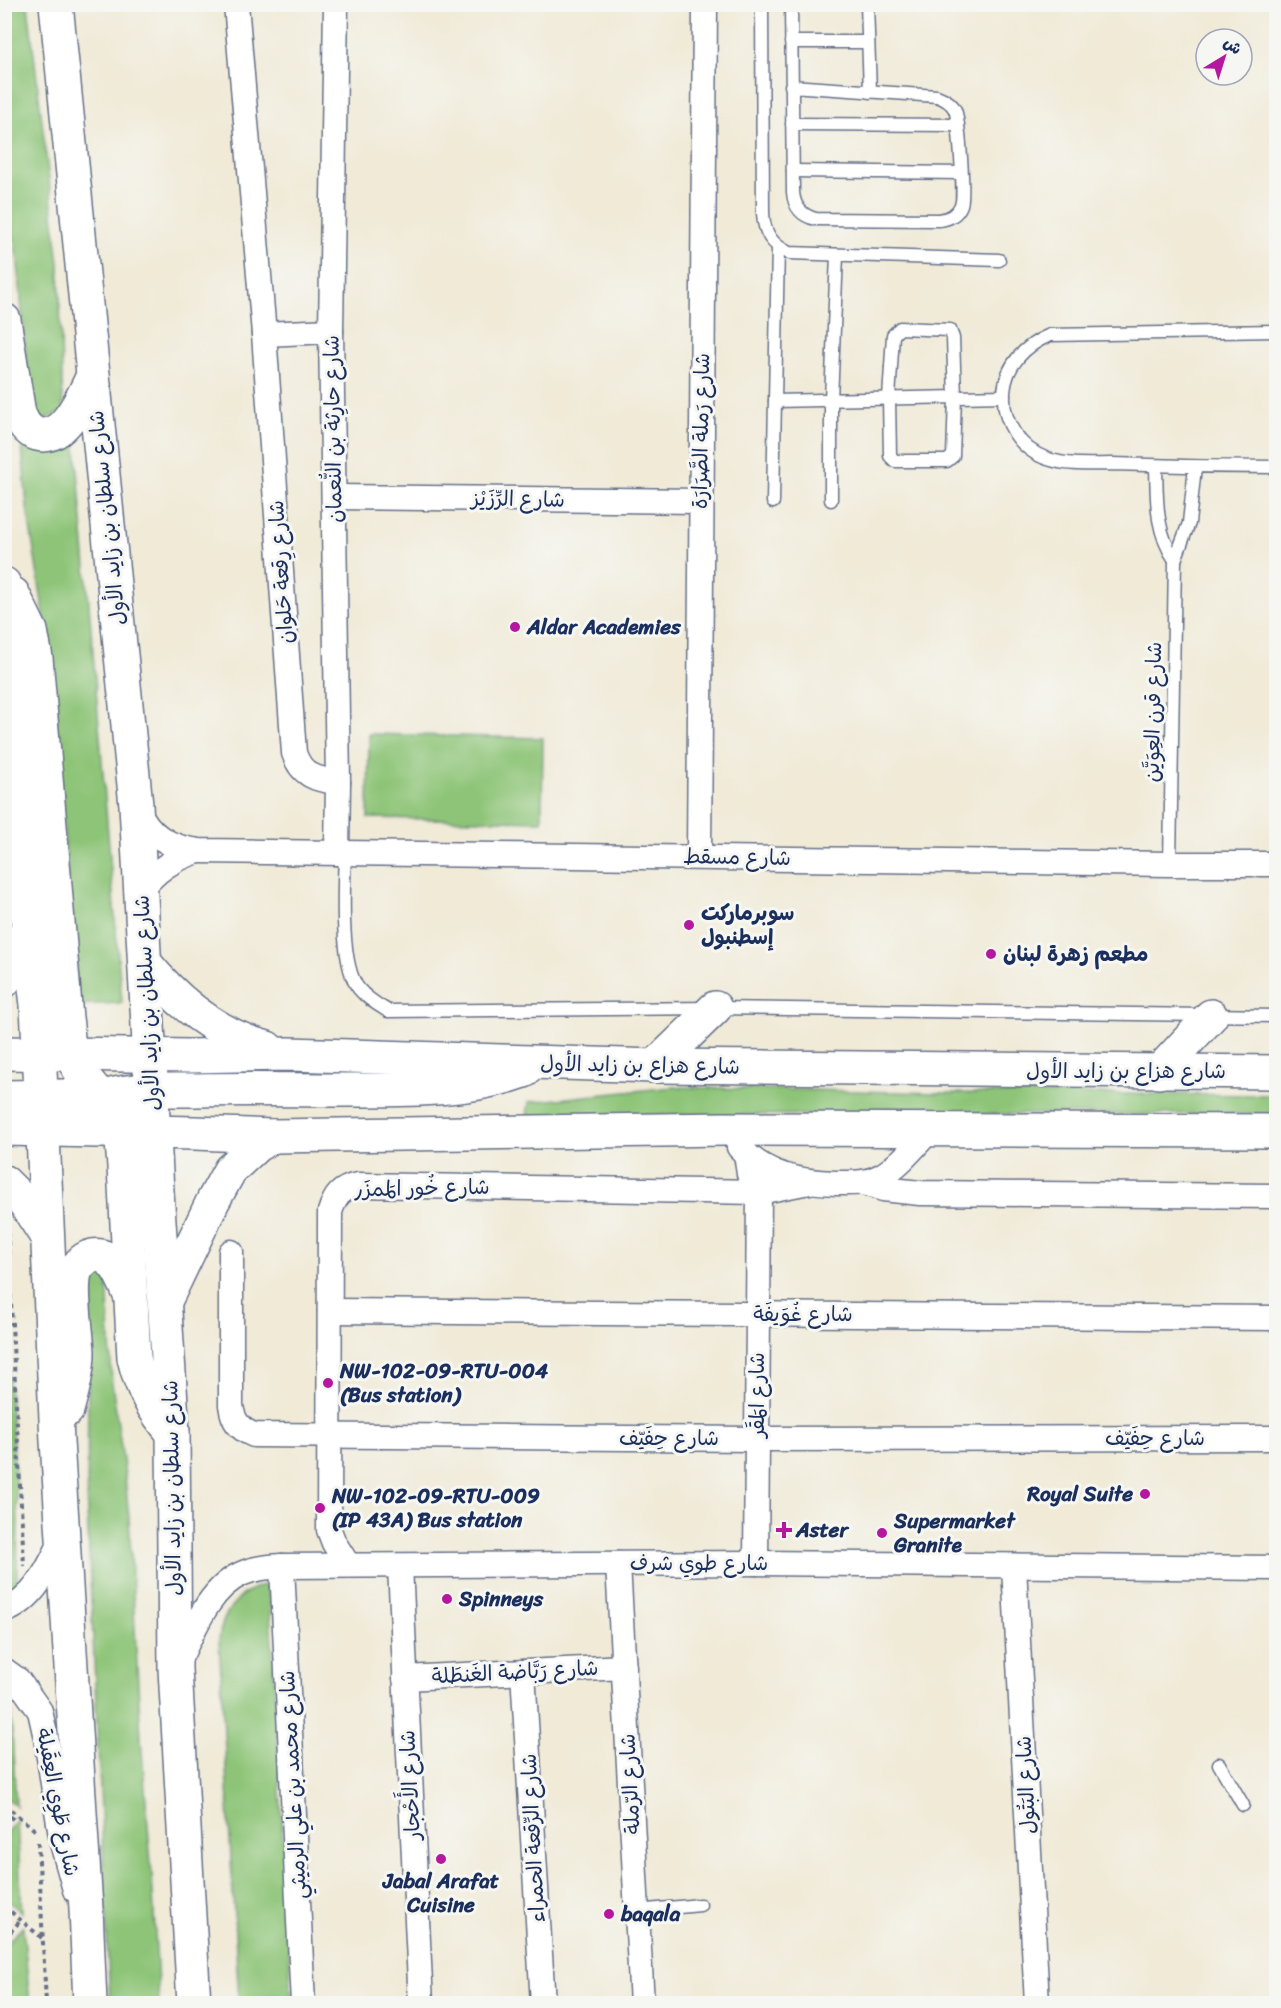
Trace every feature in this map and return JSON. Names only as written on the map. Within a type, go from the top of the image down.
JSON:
[{"type":"main road","name":"شارع سلطان بن زايد الأول","points":[[56,4],[136,805],[173,1433],[175,1669],[194,2004]]},
{"type":"main road","points":[[4,320],[19,414],[24,426],[33,432],[48,435],[58,431],[69,419],[93,376]]},
{"type":"main road","points":[[4,582],[28,927],[37,1005],[57,1441],[90,2004]]},
{"type":"main road","points":[[4,582],[20,604],[31,631],[36,658],[65,1011],[71,1054],[121,1131],[134,1358],[139,1379],[153,1408],[173,1433]]},
{"type":"main road","points":[[4,981],[28,927]]},
{"type":"main road","points":[[145,963],[175,997],[222,1030],[255,1045],[289,1054]]},
{"type":"main road","points":[[655,1066],[716,1008]]},
{"type":"main road","points":[[1159,1072],[1211,1016]]},
{"type":"main road","name":"شارع هزاع بن زايد الأول","points":[[4,1053],[289,1054],[655,1066],[1276,1072]]},
{"type":"main road","points":[[39,1053],[79,1077],[127,1117],[154,1132]]},
{"type":"main road","points":[[42,1130],[122,1077],[149,1055]]},
{"type":"main road","points":[[4,1097],[207,1089],[426,1090],[469,1086],[502,1079],[525,1071],[538,1062]]},
{"type":"main road","points":[[4,1129],[273,1136],[724,1130],[1276,1131]]},
{"type":"main road","points":[[165,1301],[230,1170],[250,1151],[273,1136]]},
{"type":"main road","points":[[4,1182],[25,1203],[48,1240]]},
{"type":"main road","points":[[57,1441],[70,1398],[78,1355],[74,1283],[78,1265],[85,1259],[103,1256],[111,1261],[118,1270],[130,1294]]},
{"type":"street","name":"شارع رِقعة حَلوان","points":[[236,4],[264,334],[294,753],[297,762],[309,776],[338,782]]},
{"type":"street","name":"شارع حارِثة بن النُّعمان","points":[[336,4],[331,331],[341,853]]},
{"type":"street","name":"شارع رَملة الصَّرَارَة","points":[[699,857],[705,4]]},
{"type":"street","points":[[264,334],[331,331]]},
{"type":"street","name":"شارع الرِّزَيْز","points":[[335,497],[700,501]]},
{"type":"street","name":"شارع مسقط","points":[[136,805],[142,820],[166,843],[181,849],[198,851],[1276,864]]},
{"type":"street","name":"شارع مسقط","points":[[140,891],[151,876],[165,865],[180,856],[198,851]]},
{"type":"street","points":[[724,1130],[746,1154],[774,1173],[809,1182],[864,1183],[883,1189],[920,1193],[1276,1196]]},
{"type":"street","points":[[864,1183],[893,1167],[929,1131]]},
{"type":"street","points":[[746,1154],[749,1174],[759,1192]]},
{"type":"street","name":"شارع خُور المَمزَر","points":[[348,1565],[329,1530],[330,1212],[340,1191],[358,1185],[759,1192],[809,1182]]},
{"type":"street","name":"شارع المَقَر","points":[[756,1563],[759,1192]]},
{"type":"street","name":"شارع حِفَيّف","points":[[231,1252],[232,1415],[237,1424],[254,1435],[757,1439],[1276,1438]]},
{"type":"street","name":"شارع غُوَيفَة","points":[[330,1311],[1276,1318]]},
{"type":"street","name":"شارع خُور المَمزَر","points":[[308,1566],[317,1555],[329,1530]]},
{"type":"street","points":[[11,1608],[36,1587],[63,1538]]},
{"type":"street","name":"شارع طوي شرف","points":[[175,1669],[205,1610],[222,1587],[241,1574],[259,1568],[348,1565],[756,1563],[1276,1568]]},
{"type":"street","name":"شارع الرّملة","points":[[618,1564],[642,2004]]},
{"type":"street","name":"شارع محمد بن علي الرميثي","points":[[282,1566],[303,2004]]},
{"type":"street","name":"شارع الأَحْجار","points":[[400,1566],[421,2004]]},
{"type":"street","name":"شارع البَتُول","points":[[1014,1566],[1037,2004]]},
{"type":"street","name":"شارع رَبَّاضة الغَنطَلة","points":[[405,1678],[624,1667]]},
{"type":"street","name":"شارع الرِّقعة الحمراء","points":[[523,1672],[543,2004]]},
{"type":"street","name":"شارع طَوِي العِقَيلة","points":[[8,1674],[18,1680],[40,1711],[62,1843],[76,1893],[86,1910]]},
{"type":"lane","points":[[762,4],[763,219],[769,238],[777,247],[789,253],[999,260]]},
{"type":"lane","points":[[791,4],[791,86],[793,199],[799,211],[810,218],[939,220],[952,217],[961,206],[963,200],[958,118],[951,104],[937,96],[791,86]]},
{"type":"lane","points":[[867,4],[870,92]]},
{"type":"lane","points":[[791,42],[868,42]]},
{"type":"lane","points":[[792,124],[958,125]]},
{"type":"lane","points":[[793,171],[961,173]]},
{"type":"lane","points":[[773,501],[777,247]]},
{"type":"lane","points":[[831,500],[831,400],[837,255]]},
{"type":"lane","points":[[900,328],[950,330],[953,338],[956,397],[953,456],[947,461],[895,461],[890,456],[892,335],[900,328]]},
{"type":"lane","points":[[1276,331],[1050,335],[1038,340],[1019,356],[1007,378],[1004,396],[1006,415],[1011,427],[1026,447],[1036,454],[1060,462],[1195,467],[1276,467]]},
{"type":"lane","points":[[775,401],[1004,396]]},
{"type":"lane","name":"شارع قرن العِوَيَّن","points":[[1156,466],[1158,521],[1163,539],[1175,560]]},
{"type":"lane","name":"شارع قرن العِوَيَّن","points":[[1170,864],[1175,560],[1189,524],[1195,467]]},
{"type":"lane","points":[[341,853],[347,962],[351,976],[369,1000],[388,1011],[716,1008],[1276,1016]]},
{"type":"lane","points":[[1219,1764],[1243,1805]]},
{"type":"lane","points":[[637,1911],[700,1905]]},
{"type":"path","points":[[4,1214],[7,1225],[24,1556],[23,1576],[11,1608]]},
{"type":"path","points":[[4,1716],[8,1712]]},
{"type":"path","points":[[4,1804],[37,1832]]},
{"type":"path","points":[[4,1826],[15,1814]]},
{"type":"path","points":[[37,1820],[46,2004]]},
{"type":"path","points":[[4,1906],[42,1938]]},
{"type":"path","points":[[4,1939],[21,1920]]},
{"type":"green space","points":[[4,5],[28,5],[59,263],[63,411],[40,421],[30,407],[18,264],[5,186]]},
{"type":"green space","points":[[21,435],[75,435],[122,1003],[78,1005],[49,647],[27,507]]},
{"type":"green space","points":[[369,734],[543,738],[542,821],[368,818]]},
{"type":"green space","points":[[673,1087],[941,1093],[1276,1095],[1276,1114],[527,1115],[529,1102]]},
{"type":"green space","points":[[89,1266],[107,1275],[112,1383],[129,1518],[159,2003],[110,2003],[87,1511]]},
{"type":"green space","points":[[4,1310],[18,1518],[17,1583],[5,1595]]},
{"type":"green space","points":[[262,1585],[269,1592],[292,2003],[239,2004],[219,1640],[223,1621],[232,1606],[245,1594]]},
{"type":"green space","points":[[11,1713],[16,1806],[5,1796],[5,1722]]},
{"type":"green space","points":[[17,1820],[22,1913],[5,1898],[5,1834]]},
{"type":"green space","points":[[23,1926],[30,2003],[15,2003],[5,1995],[5,1945]]},
{"type":"place","name":"Aldar Academies","points":[[515,627]]},
{"type":"place","name":"سوبرماركت إسطنبول","points":[[689,925]]},
{"type":"place","name":"مطعم زهرة لبنان","points":[[991,954]]},
{"type":"place","name":"NW-102-09-RTU-004 (Bus station)","points":[[328,1383]]},
{"type":"place","name":"Royal Suite","points":[[1145,1494]]},
{"type":"place","name":"NW-102-09-RTU-009 (IP 43A) Bus station","points":[[320,1508]]},
{"type":"place","name":"Aster","points":[[784,1530]]},
{"type":"place","name":"Supermarket Granite","points":[[882,1533]]},
{"type":"place","name":"Spinneys","points":[[447,1599]]},
{"type":"place","name":"Jabal Arafat Cuisine","points":[[441,1859]]},
{"type":"place","name":"baqala","points":[[609,1914]]}]
